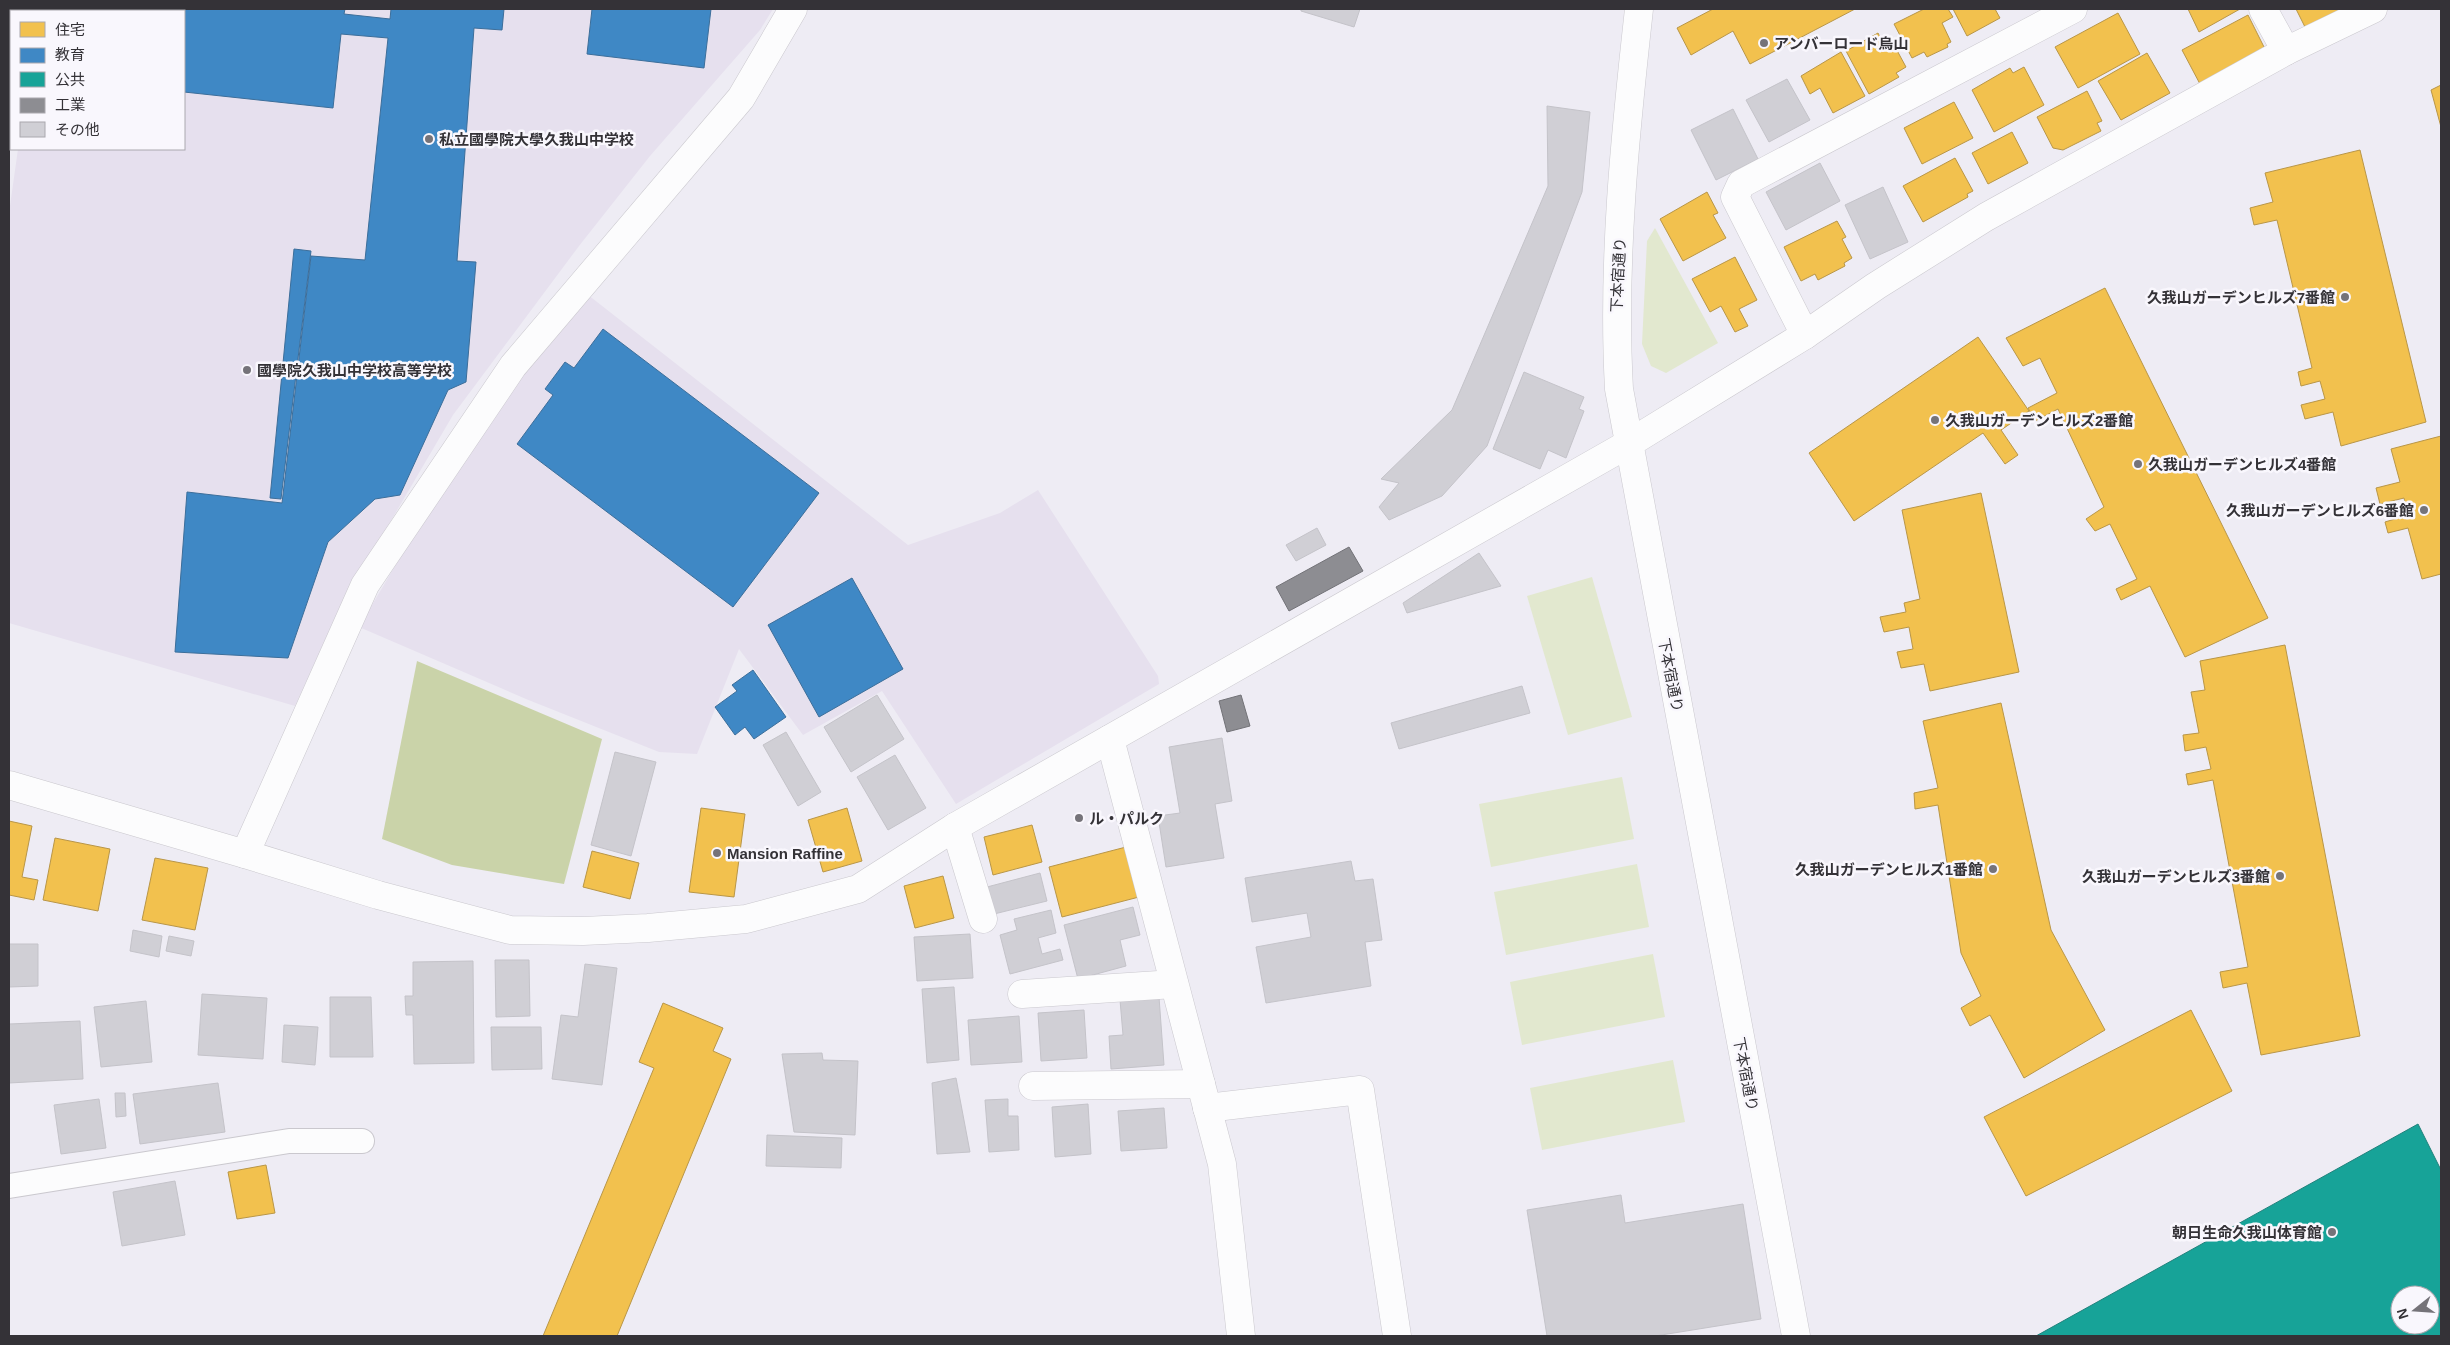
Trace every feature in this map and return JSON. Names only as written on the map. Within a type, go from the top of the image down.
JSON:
[{"type":"street","points":[[245,854],[365,585],[513,366],[741,98],[793,9]]},
{"type":"street","name":"下本宿通り","points":[[1638,9],[1626,133],[1615,326],[1619,389],[1796,1336]]},
{"type":"street","points":[[1805,335],[1735,197],[1741,184],[2073,9]]},
{"type":"street","points":[[2263,9],[2286,51]]},
{"type":"street","points":[[9,785],[378,895],[510,930],[629,929],[746,919],[858,889],[956,827],[1628,444],[1805,335],[1876,286],[1986,218],[2286,51],[2369,10]]},
{"type":"street","points":[[1110,739],[1222,1164],[1241,1336]]},
{"type":"street","points":[[956,827],[983,919]]},
{"type":"street","points":[[1022,994],[1174,984]]},
{"type":"street","points":[[1033,1086],[1204,1096],[1360,1090],[1397,1336]]},
{"type":"lane","points":[[9,1186],[289,1141],[362,1140]]},
{"type":"shaded area","name":"國學院久我山中学校高等学校","points":[[773,9],[760,30],[650,156],[579,246],[453,415],[339,609],[295,706],[9,623],[9,213],[18,150],[185,150],[185,10],[38,10]]},
{"type":"shaded area","points":[[583,291],[908,545],[1000,513],[1038,490],[1158,676],[1159,684],[956,804],[882,691],[803,735],[739,649],[697,754],[659,752],[526,699],[359,627],[476,429]]},
{"type":"green space","points":[[1655,228],[1718,343],[1666,373],[1651,366],[1642,344],[1647,241]]},
{"type":"green space","points":[[1592,577],[1632,717],[1568,735],[1527,596]]},
{"type":"green space","points":[[417,661],[602,739],[564,884],[452,865],[382,839]]},
{"type":"green space","points":[[1622,777],[1634,839],[1491,867],[1479,804]]},
{"type":"green space","points":[[1637,864],[1649,927],[1506,955],[1494,892]]},
{"type":"green space","points":[[1653,954],[1665,1017],[1522,1045],[1510,982]]},
{"type":"green space","points":[[1673,1060],[1685,1122],[1542,1150],[1530,1088]]},
{"type":"building: 住宅","name":"アンバーロード烏山","points":[[1713,9],[1855,9],[1750,64],[1733,31],[1691,55],[1677,28]]},
{"type":"building: 住宅","points":[[1924,9],[1948,9],[1953,17],[1942,23],[1951,42],[1947,44],[1948,47],[1927,57],[1924,52],[1912,58],[1894,24]]},
{"type":"building: 住宅","points":[[1953,9],[1995,9],[2000,18],[1967,36]]},
{"type":"building: 住宅","points":[[2188,9],[2240,9],[2199,32]]},
{"type":"building: 住宅","points":[[2296,9],[2346,9],[2306,29]]},
{"type":"building: 住宅","points":[[2118,13],[2140,54],[2078,88],[2055,47]]},
{"type":"building: 住宅","points":[[2248,15],[2265,49],[2200,84],[2182,50]]},
{"type":"building: 住宅","points":[[1878,33],[1885,47],[1893,43],[1906,67],[1896,73],[1899,77],[1869,94],[1846,51]]},
{"type":"building: 住宅","points":[[1841,52],[1865,96],[1833,113],[1820,88],[1810,94],[1801,76]]},
{"type":"building: 住宅","points":[[2147,53],[2170,93],[2121,120],[2098,81]]},
{"type":"building: 住宅","points":[[2024,67],[2044,105],[1994,132],[1972,90],[2010,68],[2013,73]]},
{"type":"building: 住宅","points":[[2441,85],[2441,127],[2431,90]]},
{"type":"building: 住宅","points":[[2087,91],[2102,121],[2097,123],[2101,131],[2063,150],[2053,148],[2037,117]]},
{"type":"building: 住宅","points":[[1954,102],[1973,138],[1922,164],[1904,128]]},
{"type":"building: 住宅","points":[[2012,132],[2028,163],[1988,184],[1972,153]]},
{"type":"building: 住宅","name":"久我山ガーデンヒルズ7番館","points":[[2360,150],[2426,422],[2341,446],[2333,412],[2305,419],[2301,405],[2325,399],[2320,381],[2301,386],[2298,372],[2312,368],[2277,220],[2254,225],[2250,208],[2273,202],[2265,173]]},
{"type":"building: 住宅","points":[[1955,158],[1973,191],[1967,194],[1968,197],[1923,222],[1903,186]]},
{"type":"building: 住宅","points":[[1707,192],[1718,213],[1713,215],[1726,238],[1683,261],[1660,219]]},
{"type":"building: 住宅","points":[[1837,221],[1846,237],[1842,239],[1852,258],[1844,263],[1845,266],[1818,280],[1815,274],[1801,281],[1784,247]]},
{"type":"building: 住宅","points":[[1735,257],[1757,300],[1739,309],[1748,326],[1735,332],[1721,306],[1710,312],[1692,279]]},
{"type":"building: 住宅","name":"久我山ガーデンヒルズ4番館","points":[[2105,288],[2268,618],[2185,657],[2150,586],[2121,600],[2116,589],[2137,579],[2110,524],[2095,531],[2086,519],[2104,507],[2058,409],[2035,421],[2028,408],[2057,393],[2040,358],[2023,366],[2006,338]]},
{"type":"building: 住宅","name":"久我山ガーデンヒルズ2番館","points":[[1978,337],[2029,411],[2001,430],[2018,455],[2005,464],[1983,433],[1854,521],[1809,453]]},
{"type":"building: 住宅","name":"久我山ガーデンヒルズ6番館","points":[[2441,436],[2441,574],[2422,579],[2408,528],[2388,533],[2385,522],[2408,515],[2404,498],[2380,504],[2376,488],[2400,482],[2391,449]]},
{"type":"building: 住宅","points":[[1981,493],[2019,672],[1930,691],[1924,664],[1901,668],[1897,652],[1913,649],[1909,627],[1884,632],[1880,617],[1906,612],[1904,603],[1920,599],[1902,510]]},
{"type":"building: 住宅","name":"久我山ガーデンヒルズ3番館","points":[[2285,645],[2360,1036],[2261,1055],[2247,983],[2223,988],[2220,972],[2248,967],[2213,780],[2188,785],[2186,774],[2211,769],[2206,747],[2185,751],[2183,735],[2199,733],[2191,692],[2205,690],[2200,661]]},
{"type":"building: 住宅","name":"久我山ガーデンヒルズ1番館","points":[[2001,703],[2051,930],[2105,1030],[2024,1078],[1990,1015],[1970,1026],[1961,1008],[1981,996],[1961,953],[1938,805],[1915,809],[1914,793],[1938,788],[1923,721]]},
{"type":"building: 住宅","name":"Mansion Raffine","points":[[701,808],[745,814],[734,897],[689,892]]},
{"type":"building: 住宅","points":[[847,808],[862,861],[823,872],[808,820]]},
{"type":"building: 住宅","points":[[9,821],[32,826],[22,877],[38,880],[34,900],[9,895]]},
{"type":"building: 住宅","points":[[1032,825],[1042,862],[993,875],[984,837]]},
{"type":"building: 住宅","points":[[55,838],[110,849],[98,911],[43,900]]},
{"type":"building: 住宅","points":[[1126,847],[1139,897],[1062,917],[1049,867]]},
{"type":"building: 住宅","points":[[592,851],[639,863],[630,899],[583,887]]},
{"type":"building: 住宅","points":[[155,858],[208,868],[195,930],[142,920]]},
{"type":"building: 住宅","points":[[943,876],[954,918],[915,928],[904,886]]},
{"type":"building: 住宅","points":[[663,1003],[723,1028],[713,1051],[731,1059],[617,1336],[543,1336],[654,1068],[639,1062]]},
{"type":"building: 住宅","points":[[2191,1010],[2232,1091],[2026,1196],[1984,1117]]},
{"type":"building: 住宅","points":[[266,1165],[275,1213],[237,1219],[228,1172]]},
{"type":"building: 教育","points":[[345,9],[344,14],[390,19],[391,9],[504,9],[502,30],[474,28],[457,261],[476,262],[466,382],[448,390],[400,495],[375,499],[328,542],[288,658],[175,652],[187,492],[282,503],[311,256],[365,260],[388,38],[341,34],[333,108],[185,92],[185,10],[77,10]]},
{"type":"building: 教育","points":[[592,9],[711,9],[704,68],[587,54]]},
{"type":"building: 教育","points":[[294,249],[311,251],[281,499],[270,498]]},
{"type":"building: 教育","points":[[603,329],[819,493],[733,607],[517,444],[553,395],[545,389],[565,362],[574,368]]},
{"type":"building: 教育","points":[[852,578],[903,669],[819,717],[768,625]]},
{"type":"building: 教育","points":[[753,670],[786,717],[754,739],[745,727],[735,735],[715,707],[737,691],[732,685]]},
{"type":"building: 公共","name":"朝日生命久我山体育館","points":[[2418,1124],[2441,1170],[2441,1336],[2036,1336]]},
{"type":"building: 工業","points":[[1349,547],[1363,571],[1289,611],[1276,587]]},
{"type":"building: 工業","points":[[1241,695],[1250,726],[1227,732],[1219,701]]},
{"type":"building: その他","points":[[1301,9],[1360,9],[1354,27],[1301,11]]},
{"type":"building: その他","points":[[1787,79],[1810,120],[1769,142],[1746,100]]},
{"type":"building: その他","points":[[1547,106],[1590,112],[1582,192],[1487,446],[1442,496],[1389,520],[1379,507],[1399,483],[1381,479],[1452,410],[1548,186]]},
{"type":"building: その他","points":[[1733,109],[1758,159],[1716,180],[1691,130]]},
{"type":"building: その他","points":[[1820,163],[1840,201],[1786,230],[1766,192]]},
{"type":"building: その他","points":[[1883,187],[1908,242],[1870,259],[1845,205]]},
{"type":"building: その他","points":[[1524,372],[1584,397],[1579,409],[1584,411],[1566,458],[1548,450],[1540,469],[1493,449]]},
{"type":"building: その他","points":[[1317,528],[1326,545],[1296,561],[1286,545]]},
{"type":"building: その他","points":[[1479,553],[1501,586],[1407,613],[1403,603]]},
{"type":"building: その他","points":[[1522,686],[1530,713],[1399,749],[1391,723]]},
{"type":"building: その他","points":[[877,695],[904,739],[851,772],[824,727]]},
{"type":"building: その他","points":[[786,732],[821,792],[798,806],[763,745]]},
{"type":"building: その他","points":[[1222,738],[1232,801],[1215,804],[1224,858],[1166,867],[1158,816],[1180,813],[1169,747]]},
{"type":"building: その他","points":[[615,752],[656,762],[631,856],[591,845]]},
{"type":"building: その他","points":[[895,755],[926,808],[888,830],[857,777]]},
{"type":"building: その他","points":[[1351,861],[1355,881],[1373,879],[1382,940],[1365,942],[1371,986],[1266,1003],[1256,947],[1311,937],[1307,913],[1252,922],[1245,878]]},
{"type":"building: その他","points":[[1040,873],[1047,901],[994,914],[987,887]]},
{"type":"building: その他","points":[[1133,907],[1140,935],[1120,940],[1126,966],[1078,979],[1064,925]]},
{"type":"building: その他","points":[[1051,910],[1056,933],[1038,938],[1042,954],[1060,949],[1063,960],[1010,974],[1000,935],[1017,930],[1014,919]]},
{"type":"building: その他","points":[[133,930],[162,936],[159,957],[130,951]]},
{"type":"building: その他","points":[[970,934],[973,978],[917,981],[914,937]]},
{"type":"building: その他","points":[[169,936],[194,941],[191,956],[166,951]]},
{"type":"building: その他","points":[[9,944],[38,944],[38,986],[9,987]]},
{"type":"building: その他","points":[[495,960],[529,960],[530,1016],[496,1017]]},
{"type":"building: その他","points":[[473,961],[474,1063],[414,1064],[413,1015],[406,1015],[405,996],[413,996],[413,962]]},
{"type":"building: その他","points":[[585,964],[617,968],[602,1085],[552,1079],[561,1015],[578,1017]]},
{"type":"building: その他","points":[[954,987],[959,1060],[927,1063],[922,989]]},
{"type":"building: その他","points":[[202,994],[267,998],[263,1059],[198,1055]]},
{"type":"building: その他","points":[[330,997],[371,997],[373,1057],[330,1057]]},
{"type":"building: その他","points":[[1159,997],[1164,1065],[1111,1069],[1109,1036],[1123,1035],[1120,1000]]},
{"type":"building: その他","points":[[146,1001],[152,1062],[101,1067],[94,1007]]},
{"type":"building: その他","points":[[1084,1010],[1087,1058],[1041,1061],[1038,1013]]},
{"type":"building: その他","points":[[1019,1016],[1022,1062],[971,1065],[968,1020]]},
{"type":"building: その他","points":[[80,1021],[83,1079],[9,1083],[9,1024]]},
{"type":"building: その他","points":[[284,1025],[318,1027],[315,1065],[282,1062]]},
{"type":"building: その他","points":[[491,1027],[541,1027],[542,1069],[492,1070]]},
{"type":"building: その他","points":[[822,1053],[823,1060],[858,1061],[855,1135],[794,1132],[782,1054]]},
{"type":"building: その他","points":[[956,1078],[970,1152],[937,1154],[932,1083]]},
{"type":"building: その他","points":[[218,1083],[225,1132],[140,1144],[133,1094]]},
{"type":"building: その他","points":[[115,1093],[125,1093],[126,1116],[116,1117]]},
{"type":"building: その他","points":[[99,1099],[106,1148],[61,1154],[54,1105]]},
{"type":"building: その他","points":[[1008,1099],[1008,1116],[1018,1116],[1019,1150],[989,1152],[985,1100]]},
{"type":"building: その他","points":[[1088,1104],[1091,1154],[1055,1157],[1052,1107]]},
{"type":"building: その他","points":[[1164,1108],[1167,1148],[1121,1151],[1118,1111]]},
{"type":"building: その他","points":[[767,1135],[842,1138],[841,1168],[766,1166]]},
{"type":"building: その他","points":[[175,1181],[185,1235],[122,1246],[113,1192]]},
{"type":"building: その他","points":[[1621,1195],[1625,1223],[1743,1204],[1761,1319],[1655,1336],[1547,1336],[1527,1210]]},
{"type":"place","name":"アンバーロード烏山","points":[[1764,43]]},
{"type":"place","name":"私立國學院大學久我山中学校","points":[[429,139]]},
{"type":"place","name":"久我山ガーデンヒルズ7番館","points":[[2345,297]]},
{"type":"place","name":"國學院久我山中学校高等学校","points":[[247,370]]},
{"type":"place","name":"久我山ガーデンヒルズ2番館","points":[[1935,420]]},
{"type":"place","name":"久我山ガーデンヒルズ4番館","points":[[2138,464]]},
{"type":"place","name":"久我山ガーデンヒルズ6番館","points":[[2424,510]]},
{"type":"place","name":"ル・パルク","points":[[1079,818]]},
{"type":"place","name":"Mansion Raffine","points":[[717,853]]},
{"type":"place","name":"久我山ガーデンヒルズ1番館","points":[[1993,869]]},
{"type":"place","name":"久我山ガーデンヒルズ3番館","points":[[2280,876]]},
{"type":"place","name":"朝日生命久我山体育館","points":[[2332,1232]]}]
